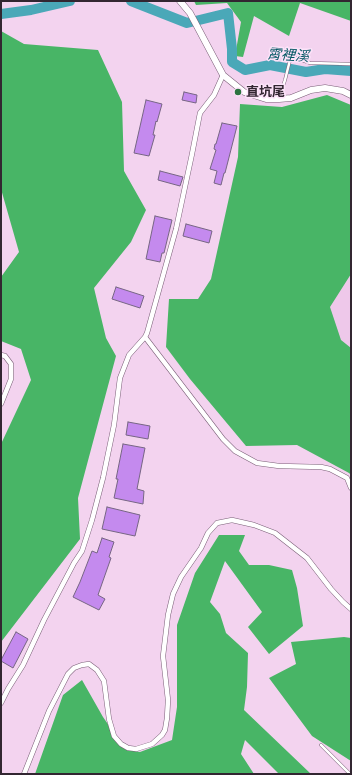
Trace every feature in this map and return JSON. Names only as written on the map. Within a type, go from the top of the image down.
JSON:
[{"type":"street","points":[[180,1],[190,13],[223,75],[244,92],[279,100],[291,98],[311,90],[325,88],[343,91],[351,95]]},
{"type":"street","points":[[1,703],[23,665],[44,620],[74,563],[82,551],[103,478],[114,425],[120,378],[129,355],[145,337],[150,325],[176,229],[200,113],[214,95],[223,75]]},
{"type":"street","points":[[145,337],[222,439],[235,451],[257,464],[321,467],[330,469],[347,478],[351,488]]},
{"type":"street","points":[[1,355],[5,356],[11,364],[11,379],[1,404]]},
{"type":"street","points":[[24,774],[49,710],[68,674],[74,668],[82,665],[89,664],[97,670],[104,681],[109,719],[114,736],[121,744],[128,748],[136,749],[152,744],[162,735],[165,730],[168,700],[163,656],[168,615],[173,594],[181,577],[201,548],[208,534],[217,523],[232,520],[254,525],[275,533],[307,558],[331,589],[351,609]]},
{"type":"lane","points":[[279,100],[291,56],[310,63],[351,64]]},
{"type":"lane","points":[[321,745],[350,774]]},
{"type":"shaded area","points":[[351,233],[351,372],[287,323]]},
{"type":"green space","points":[[194,1],[351,1],[351,21],[300,3],[289,36],[254,16],[243,57],[235,56],[241,22],[227,3],[196,5]]},
{"type":"green space","points":[[1,31],[24,44],[98,50],[122,102],[124,171],[146,210],[131,242],[94,288],[106,338],[116,356],[78,498],[80,539],[1,642],[1,444],[31,380],[21,349],[1,341],[1,277],[19,252],[1,189]]},
{"type":"green space","points":[[327,95],[351,105],[351,274],[330,307],[341,340],[351,348],[351,475],[297,445],[246,446],[190,379],[166,347],[169,299],[198,299],[211,279],[238,157],[240,104],[282,107]]},
{"type":"green space","points":[[219,535],[245,535],[239,551],[249,565],[269,565],[292,570],[297,588],[303,626],[269,654],[248,627],[262,612],[225,561],[210,602],[220,614],[226,633],[248,653],[247,687],[244,710],[311,774],[279,774],[245,740],[241,754],[254,774],[35,774],[63,695],[82,680],[103,717],[125,749],[140,752],[172,740],[177,707],[177,625],[195,573]]},
{"type":"green space","points":[[344,637],[351,638],[351,761],[312,736],[269,678],[296,664],[291,642]]},
{"type":"building","points":[[184,92],[197,95],[196,103],[182,100]]},
{"type":"building","points":[[146,100],[162,104],[157,122],[156,121],[153,135],[155,135],[149,156],[134,153]]},
{"type":"building","points":[[222,123],[237,126],[221,185],[214,183],[217,171],[210,169],[216,150],[214,149],[215,144]]},
{"type":"building","points":[[160,171],[183,177],[180,186],[158,180]]},
{"type":"building","points":[[155,216],[172,220],[164,253],[162,253],[160,262],[146,259]]},
{"type":"building","points":[[186,224],[212,231],[209,243],[183,236]]},
{"type":"building","points":[[116,287],[144,296],[140,308],[112,299]]},
{"type":"building","points":[[128,422],[150,426],[148,439],[126,435]]},
{"type":"building","points":[[123,444],[145,448],[137,489],[144,491],[143,504],[114,498]]},
{"type":"building","points":[[107,507],[140,515],[135,536],[102,529]]},
{"type":"building","points":[[102,538],[114,542],[109,557],[111,558],[98,595],[105,599],[99,610],[73,597],[92,551],[97,553]]},
{"type":"building","points":[[16,632],[28,639],[13,668],[1,660]]},
{"type":"waterway","name":"霄裡溪","points":[[1,14],[31,10],[70,1]]},
{"type":"waterway","name":"霄裡溪","points":[[131,1],[187,23],[228,13],[232,62],[245,70],[270,65],[306,72],[325,69],[351,71]]},
{"type":"place","name":"直坑尾","points":[[238,92]]}]
